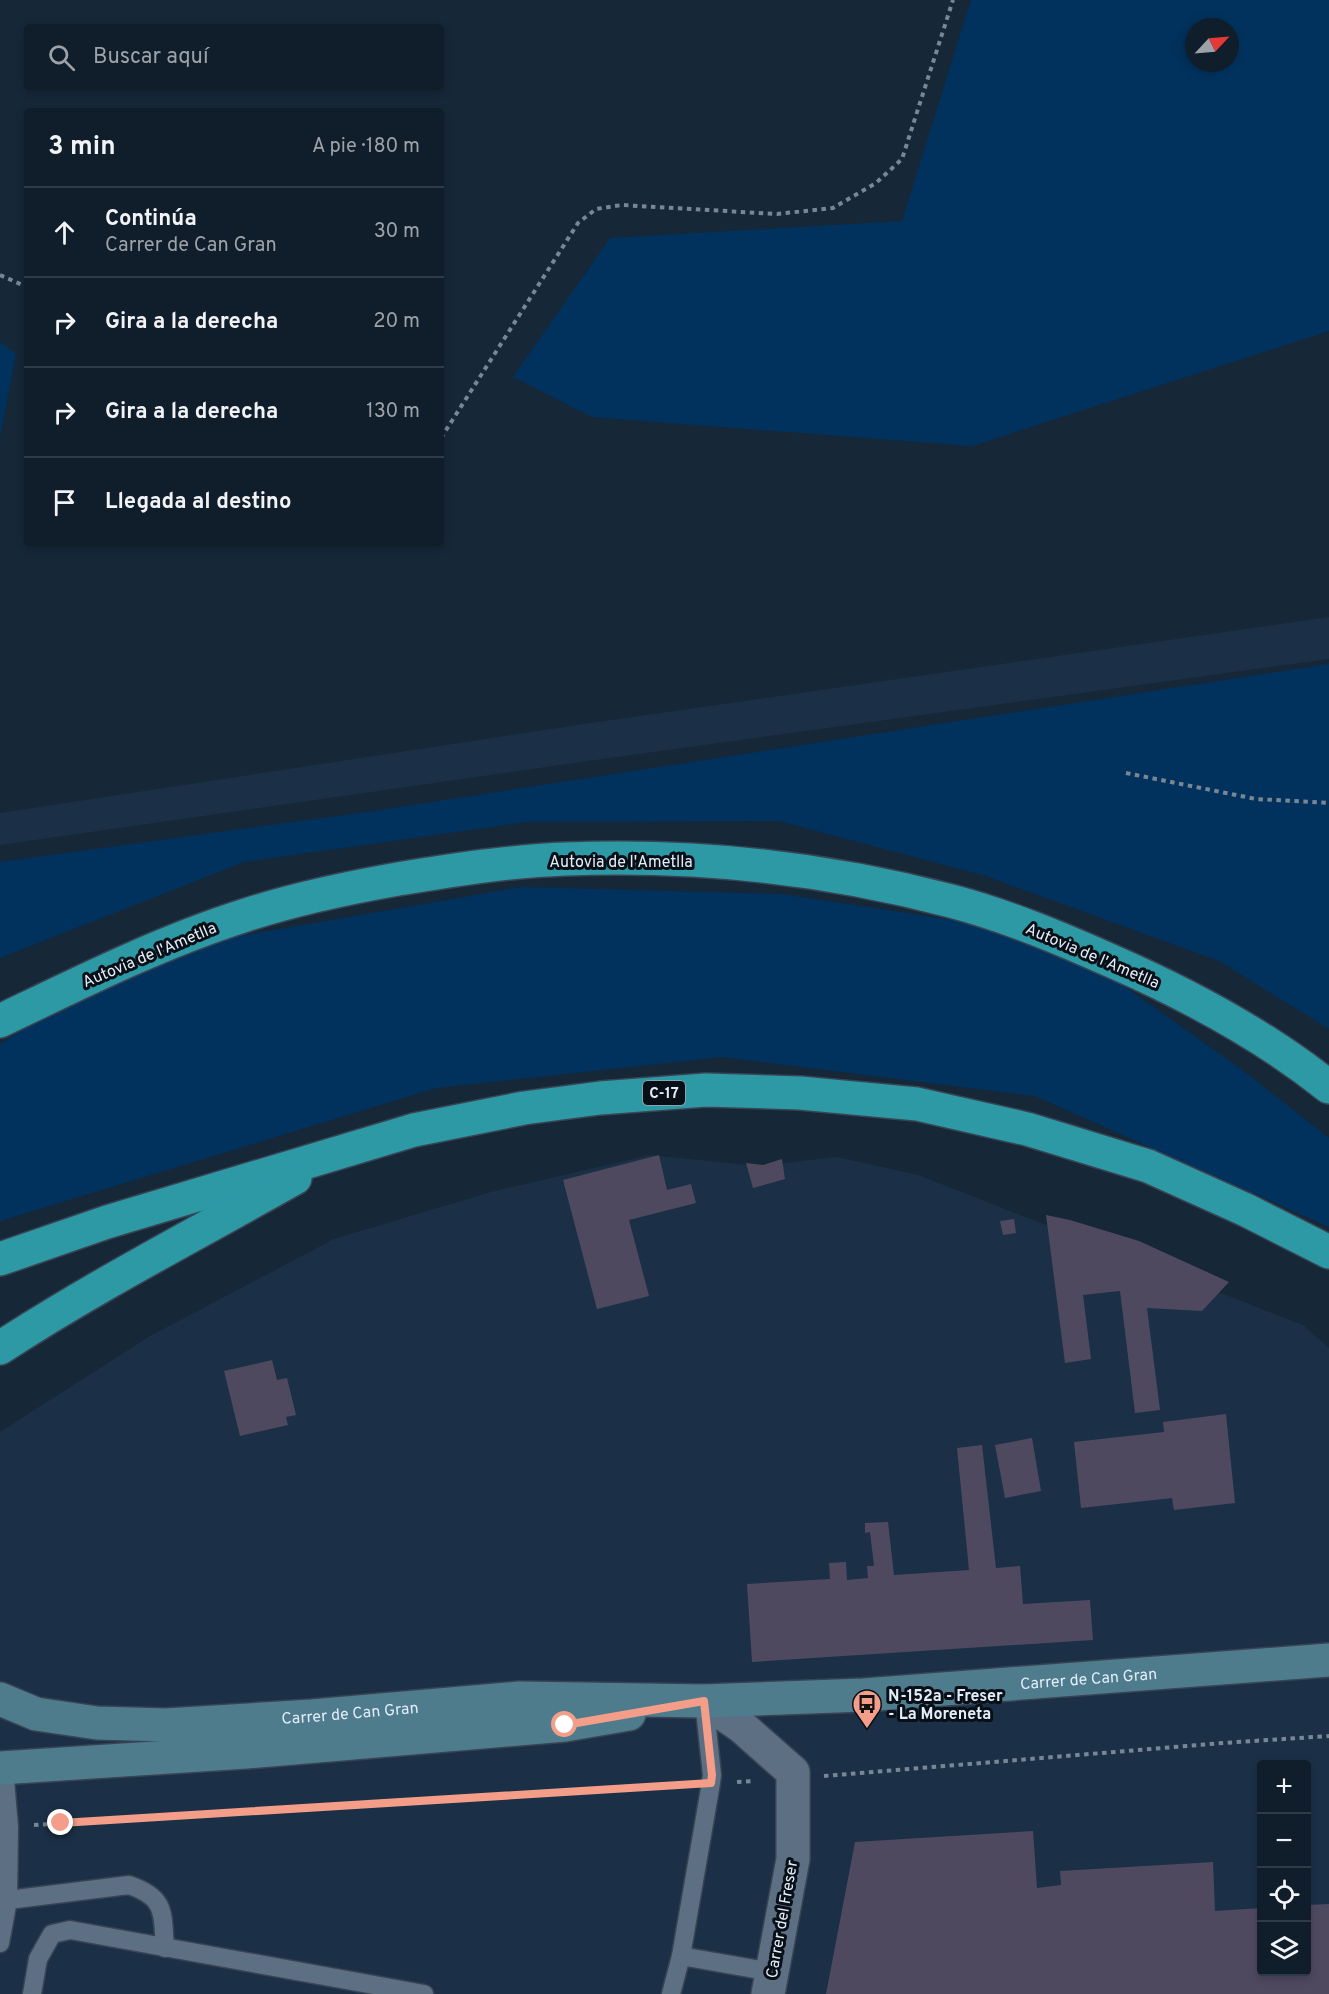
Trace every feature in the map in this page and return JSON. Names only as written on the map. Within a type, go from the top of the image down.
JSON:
[{"type":"highway","name":"Autovia de l'Ametlla","points":[[0,1021],[128,959],[246,914],[350,888],[457,869],[563,859],[676,858],[843,876],[953,902],[1052,935],[1156,981],[1217,1013],[1266,1043],[1329,1087]]},
{"type":"highway","points":[[1266,1043],[1329,1082]]},
{"type":"highway","name":"C-17","points":[[0,1259],[108,1222],[414,1130],[524,1108],[600,1098],[706,1090],[800,1093],[917,1104],[1028,1129],[1148,1166],[1246,1210],[1329,1252]]},
{"type":"highway","points":[[0,1348],[130,1270],[349,1148]]},
{"type":"main road","name":"Carrer de Can Gran","points":[[0,1699],[36,1714],[97,1724],[166,1725],[312,1716],[519,1698],[704,1701],[864,1695],[1329,1660]]},
{"type":"main road","name":"Carrer de Can Gran","points":[[2,1768],[246,1752],[565,1725],[704,1701]]},
{"type":"street","name":"Carrer del Freser","points":[[704,1701],[742,1727],[793,1772],[793,1859],[770,1983]]},
{"type":"lane","points":[[671,1994],[681,1956],[712,1775],[704,1701]]},
{"type":"lane","points":[[0,1943],[8,1900],[9,1827],[2,1768]]},
{"type":"lane","points":[[8,1900],[129,1885],[146,1891],[158,1902],[162,1916],[165,1948]]},
{"type":"lane","points":[[32,1994],[38,1959],[52,1934],[70,1930],[424,1994]]},
{"type":"lane","points":[[681,1956],[770,1983]]},
{"type":"path","points":[[444,433],[578,223],[596,209],[622,205],[777,214],[832,208],[876,183],[902,159],[953,0]]},
{"type":"path","points":[[0,276],[24,286]]},
{"type":"path","points":[[1126,773],[1256,799],[1329,803]]},
{"type":"path","points":[[843,1774],[1329,1736]]},
{"type":"path","points":[[9,1827],[738,1782]]},
{"type":"shaded area","points":[[971,0],[1329,0],[1329,331],[972,446],[592,417],[513,377],[610,238],[902,221]]},
{"type":"shaded area","points":[[0,342],[16,354],[0,437]]},
{"type":"shaded area","points":[[1329,617],[1329,659],[0,845],[0,813],[577,725]]},
{"type":"shaded area","points":[[1329,664],[1329,1029],[1219,961],[986,876],[779,821],[527,822],[244,862],[0,958],[0,862],[374,811]]},
{"type":"shaded area","points":[[522,887],[781,894],[1052,935],[1241,1069],[1329,1138],[1329,1227],[1035,1096],[722,1057],[436,1088],[0,1221],[0,1044],[148,952]]},
{"type":"shaded area","points":[[650,1155],[758,1166],[837,1157],[918,1175],[1303,1325],[1329,1348],[1329,1994],[0,1994],[0,1432],[150,1336],[334,1239],[491,1192]]},
{"type":"building","points":[[659,1155],[667,1190],[691,1184],[696,1203],[629,1220],[649,1296],[597,1309],[563,1180]]},
{"type":"building","points":[[782,1159],[785,1179],[753,1188],[746,1163],[763,1165]]},
{"type":"building","points":[[1046,1215],[1139,1241],[1229,1282],[1202,1311],[1147,1308],[1160,1410],[1135,1413],[1120,1291],[1083,1295],[1091,1359],[1065,1363]]},
{"type":"building","points":[[1014,1219],[1016,1233],[1003,1235],[1000,1221]]},
{"type":"building","points":[[272,1360],[277,1380],[287,1378],[296,1415],[286,1417],[288,1425],[240,1436],[224,1371]]},
{"type":"building","points":[[1226,1414],[1235,1503],[1174,1510],[1172,1498],[1081,1508],[1074,1442],[1164,1432],[1163,1422]]},
{"type":"building","points":[[1032,1438],[1041,1491],[1005,1498],[995,1445]]},
{"type":"building","points":[[982,1445],[996,1568],[1020,1566],[1023,1604],[1090,1600],[1093,1640],[752,1662],[747,1584],[830,1579],[829,1563],[846,1562],[847,1580],[868,1578],[867,1566],[874,1566],[870,1532],[865,1533],[865,1523],[888,1522],[894,1575],[969,1570],[957,1448]]},
{"type":"building","points":[[1033,1831],[1037,1888],[1061,1885],[1060,1871],[1213,1862],[1215,1911],[1257,1908],[1257,1976],[1311,1976],[1311,1905],[1329,1904],[1329,1994],[826,1994],[855,1842]]},
{"type":"place","name":"N-152a - Freser - La Moreneta","points":[[867,1730]]},
{"type":"route","points":[[61,1823],[711,1783],[704,1701],[565,1725]]}]
